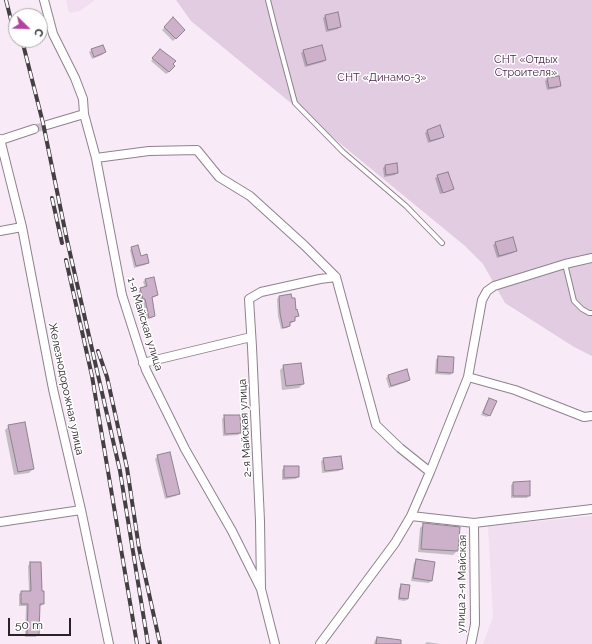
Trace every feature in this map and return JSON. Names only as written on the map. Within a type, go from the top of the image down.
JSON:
[{"type":"street","name":"1-я Майская улица","points":[[44,0],[53,34],[75,78],[83,99],[84,114],[96,158],[122,295],[143,363],[185,449],[232,531],[261,589]]},
{"type":"street","points":[[46,125],[84,114]]},
{"type":"street","points":[[0,140],[34,129]]},
{"type":"street","name":"Железнодорожная улица","points":[[0,140],[22,227],[53,389],[81,510],[109,644]]},
{"type":"street","points":[[96,158],[148,150],[197,150],[219,177],[250,196],[305,246],[336,277],[376,425],[400,448],[430,472]]},
{"type":"street","points":[[0,232],[22,227]]},
{"type":"street","points":[[320,644],[395,543],[411,516],[468,377],[482,300],[487,290],[494,286],[565,264],[592,258]]},
{"type":"street","name":"2-я Майская улица","points":[[275,644],[261,589],[260,521],[249,299],[261,292],[320,278],[336,277]]},
{"type":"street","points":[[143,363],[251,337]]},
{"type":"street","points":[[468,377],[515,390],[584,417],[592,416]]},
{"type":"street","points":[[411,516],[474,523],[592,509]]},
{"type":"street","points":[[0,522],[81,510]]},
{"type":"street","name":"улица 2-я Майская","points":[[471,644],[474,624],[474,523]]},
{"type":"lane","points":[[268,0],[295,103],[343,152],[406,206],[442,243]]},
{"type":"lane","points":[[565,264],[574,301],[582,309],[592,313]]},
{"type":"shaded area","points":[[66,0],[95,0],[80,11],[69,13]]},
{"type":"shaded area","points":[[592,516],[592,644],[483,644],[493,617],[488,526]]},
{"type":"green space","points":[[176,0],[592,0],[592,356],[574,347],[505,303],[483,264],[465,246],[191,21]]},
{"type":"building","points":[[338,12],[341,27],[328,30],[325,15]]},
{"type":"building","points":[[173,17],[185,30],[176,39],[164,27]]},
{"type":"building","points":[[103,45],[106,52],[94,57],[91,49]]},
{"type":"building","points":[[322,45],[326,60],[307,65],[303,50]]},
{"type":"building","points":[[160,49],[176,61],[173,64],[175,66],[169,72],[152,58]]},
{"type":"building","points":[[559,76],[561,86],[549,88],[547,78]]},
{"type":"building","points":[[440,125],[444,137],[430,141],[427,130]]},
{"type":"building","points":[[397,163],[398,173],[386,175],[385,165]]},
{"type":"building","points":[[448,172],[454,189],[443,193],[437,175]]},
{"type":"building","points":[[513,237],[517,251],[499,256],[495,242]]},
{"type":"building","points":[[138,245],[141,256],[147,254],[149,263],[136,266],[131,247]]},
{"type":"building","points":[[154,277],[158,295],[152,297],[155,316],[149,318],[145,299],[143,299],[140,288],[147,286],[145,279]]},
{"type":"building","points":[[291,294],[292,298],[295,298],[296,310],[297,309],[299,316],[295,317],[295,321],[290,322],[290,326],[283,328],[279,296]]},
{"type":"building","points":[[438,356],[454,357],[453,373],[437,372]]},
{"type":"building","points":[[301,363],[304,384],[286,386],[283,365]]},
{"type":"building","points":[[407,369],[410,380],[391,386],[388,375]]},
{"type":"building","points":[[489,398],[497,401],[490,416],[483,413]]},
{"type":"building","points":[[224,415],[240,415],[241,433],[225,434]]},
{"type":"building","points":[[25,422],[34,469],[18,472],[8,425]]},
{"type":"building","points":[[170,452],[180,494],[167,497],[157,455]]},
{"type":"building","points":[[341,456],[343,469],[325,471],[323,458]]},
{"type":"building","points":[[284,466],[299,466],[299,477],[284,478]]},
{"type":"building","points":[[530,481],[530,496],[513,496],[513,482]]},
{"type":"building","points":[[423,523],[460,527],[458,551],[421,549]]},
{"type":"building","points":[[416,559],[435,562],[432,581],[413,578]]},
{"type":"building","points":[[30,562],[41,562],[44,604],[40,604],[39,635],[27,635],[28,604],[21,604],[21,591],[31,591]]},
{"type":"building","points":[[401,584],[410,585],[408,599],[399,598]]},
{"type":"building","points":[[377,637],[401,640],[401,644],[376,644]]},
{"type":"tunnel","points":[[34,129],[47,125]]},
{"type":"railway","points":[[6,0],[8,8]]},
{"type":"railway","points":[[24,48],[43,123],[67,240],[120,471],[148,644]]},
{"type":"railway","points":[[52,198],[62,243]]},
{"type":"railway","points":[[66,260],[92,376],[137,644]]},
{"type":"railway","points":[[98,351],[107,377],[127,468],[139,548],[160,644]]},
{"type":"park label","name":"СНТ «Отдых Строителя»","points":[[526,66]]},
{"type":"park label","name":"СНТ «Динамо-3»","points":[[382,78]]}]
